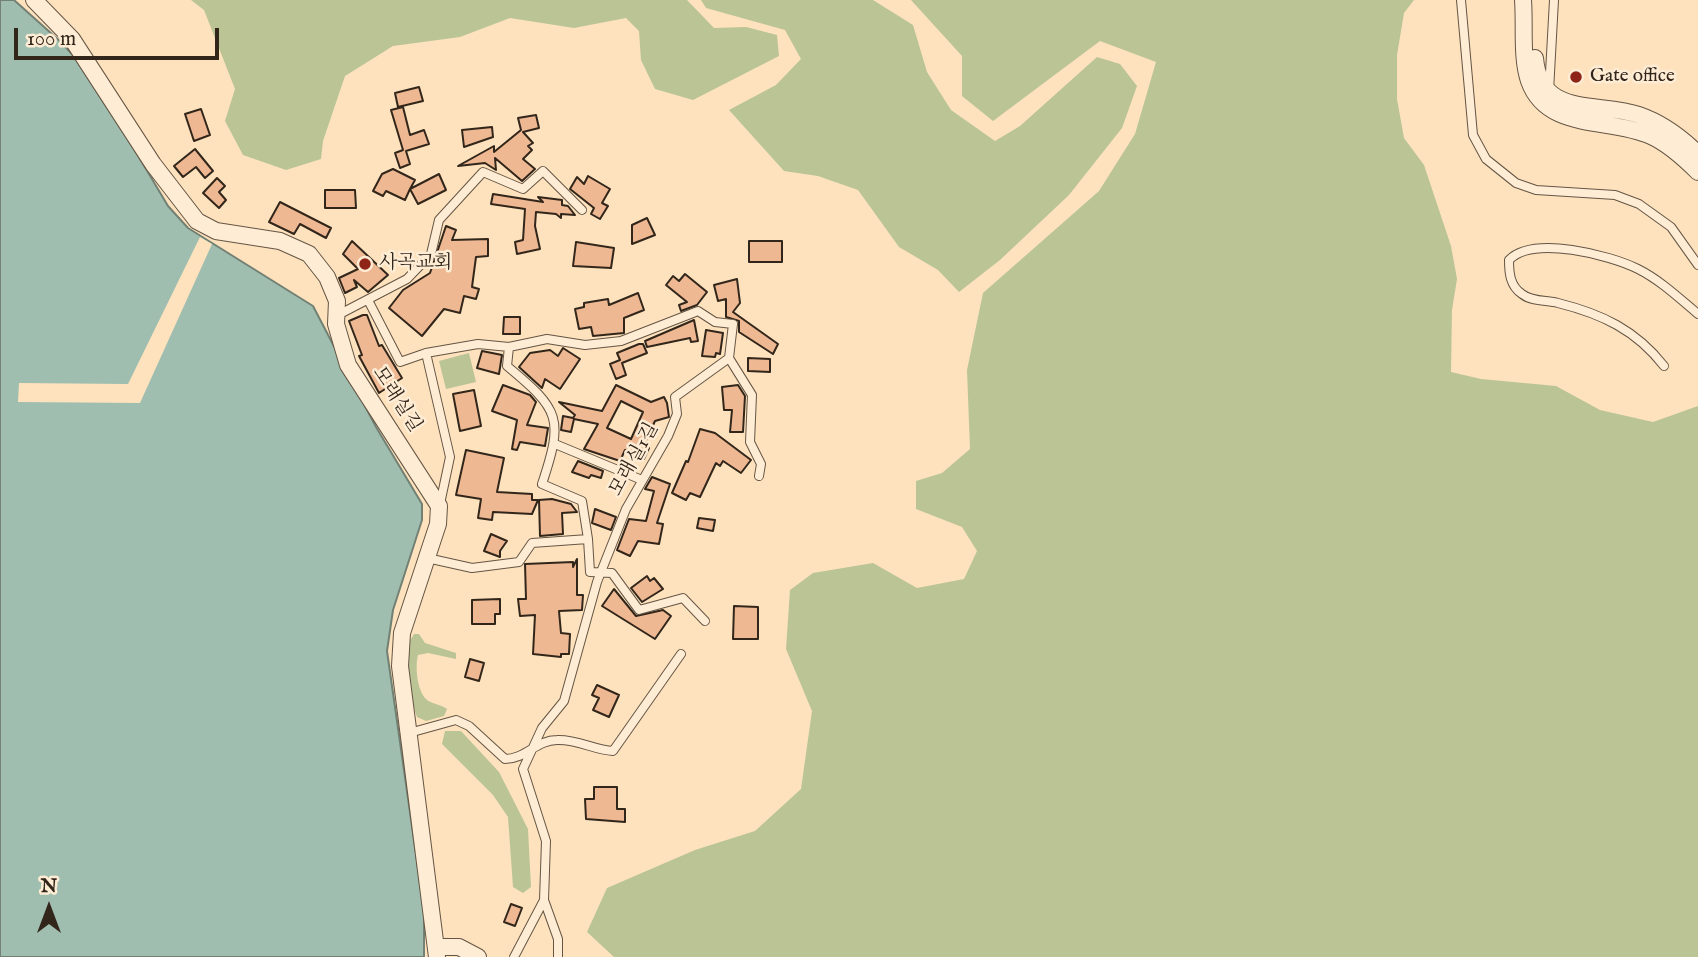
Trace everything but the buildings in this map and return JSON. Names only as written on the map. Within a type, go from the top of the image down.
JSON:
[{"type":"street","name":"모래실길","points":[[34,0],[72,38],[146,153],[197,221],[216,231],[280,241],[309,254],[327,276],[337,301],[340,344],[348,365],[439,506]]},
{"type":"street","points":[[1522,0],[1527,71],[1534,92],[1548,100],[1563,116],[1625,127],[1651,136],[1676,152],[1698,172]]},
{"type":"street","points":[[1531,0],[1548,100]]},
{"type":"street","points":[[1548,100],[1640,115],[1682,137],[1698,154]]},
{"type":"street","points":[[439,506],[438,524],[402,633],[400,666],[437,952],[459,947],[478,957]]},
{"type":"lane","points":[[1461,0],[1473,135],[1486,159],[1516,183],[1536,190],[1615,195],[1639,204],[1671,227],[1698,265]]},
{"type":"lane","points":[[1553,0],[1544,71],[1558,89],[1578,105]]},
{"type":"lane","points":[[336,316],[369,302],[407,279],[431,254],[439,220],[483,172],[523,189],[543,171],[582,210]]},
{"type":"lane","points":[[1664,366],[1649,348],[1612,321],[1586,310],[1528,298],[1519,293],[1512,283],[1510,260],[1523,250],[1557,248],[1607,256],[1639,269],[1698,314]]},
{"type":"lane","points":[[369,302],[400,362],[478,344],[509,347],[547,339],[585,345],[621,341],[698,311],[715,322],[733,324],[729,358],[752,395],[750,442],[761,464],[759,475]]},
{"type":"lane","points":[[509,347],[507,366],[544,397],[552,413],[555,444],[542,484],[582,501],[590,572],[612,573],[639,610],[683,598],[705,621]]},
{"type":"lane","points":[[426,354],[450,457],[439,506]]},
{"type":"lane","name":"모래실1길","points":[[514,957],[544,900],[546,841],[523,769],[542,728],[564,701],[601,573],[626,509],[673,425],[677,414],[674,397],[729,358]]},
{"type":"lane","points":[[555,444],[642,480]]},
{"type":"lane","points":[[427,558],[472,568],[519,562],[532,543],[588,539]]},
{"type":"lane","points":[[408,733],[456,720],[469,726],[505,760],[518,760],[533,748],[555,739],[613,751],[681,654]]},
{"type":"lane","points":[[544,900],[558,939],[558,957]]},
{"type":"green space","points":[[191,0],[687,0],[714,28],[746,27],[777,35],[779,56],[693,100],[655,89],[641,60],[639,31],[626,18],[574,28],[510,18],[460,37],[393,46],[345,76],[323,141],[321,159],[286,170],[243,155],[225,121],[235,89],[204,10]]},
{"type":"green space","points":[[701,0],[873,0],[913,25],[927,72],[951,110],[995,141],[1020,126],[1097,57],[1120,64],[1137,86],[1122,128],[1069,195],[1000,260],[959,292],[938,270],[899,247],[858,190],[818,176],[784,171],[729,110],[776,85],[801,59],[785,30],[706,8]]},
{"type":"green space","points":[[911,0],[1414,0],[1404,13],[1397,55],[1397,99],[1404,138],[1424,165],[1451,246],[1457,279],[1452,310],[1451,372],[1481,379],[1556,386],[1600,410],[1653,422],[1698,406],[1698,957],[614,957],[587,932],[607,888],[695,850],[755,831],[801,789],[812,711],[786,649],[790,590],[813,573],[873,563],[917,588],[964,579],[977,551],[962,527],[916,509],[916,481],[942,473],[970,449],[967,370],[983,293],[1099,191],[1135,134],[1156,62],[1100,41],[993,121],[962,96],[962,56]]},
{"type":"green space","points":[[469,353],[476,382],[446,389],[439,361]]},
{"type":"green space","points":[[414,634],[419,634],[425,643],[456,653],[456,659],[428,653],[418,655],[418,678],[423,695],[428,701],[447,709],[444,716],[426,721],[417,717],[406,675],[407,653]]},
{"type":"green space","points":[[445,731],[461,731],[499,772],[528,829],[531,887],[523,893],[513,887],[508,817],[493,795],[442,744]]},
{"type":"shaded area","points":[[0,0],[14,0],[62,43],[89,73],[168,206],[188,228],[313,306],[376,427],[422,504],[422,520],[393,610],[387,651],[424,910],[424,957],[0,957]]},
{"type":"pier","points":[[200,237],[212,244],[140,403],[18,402],[19,383],[128,384]]},
{"type":"place","name":"Gate office","points":[[1576,77]]},
{"type":"place","name":"사곡교회","points":[[365,264]]}]
